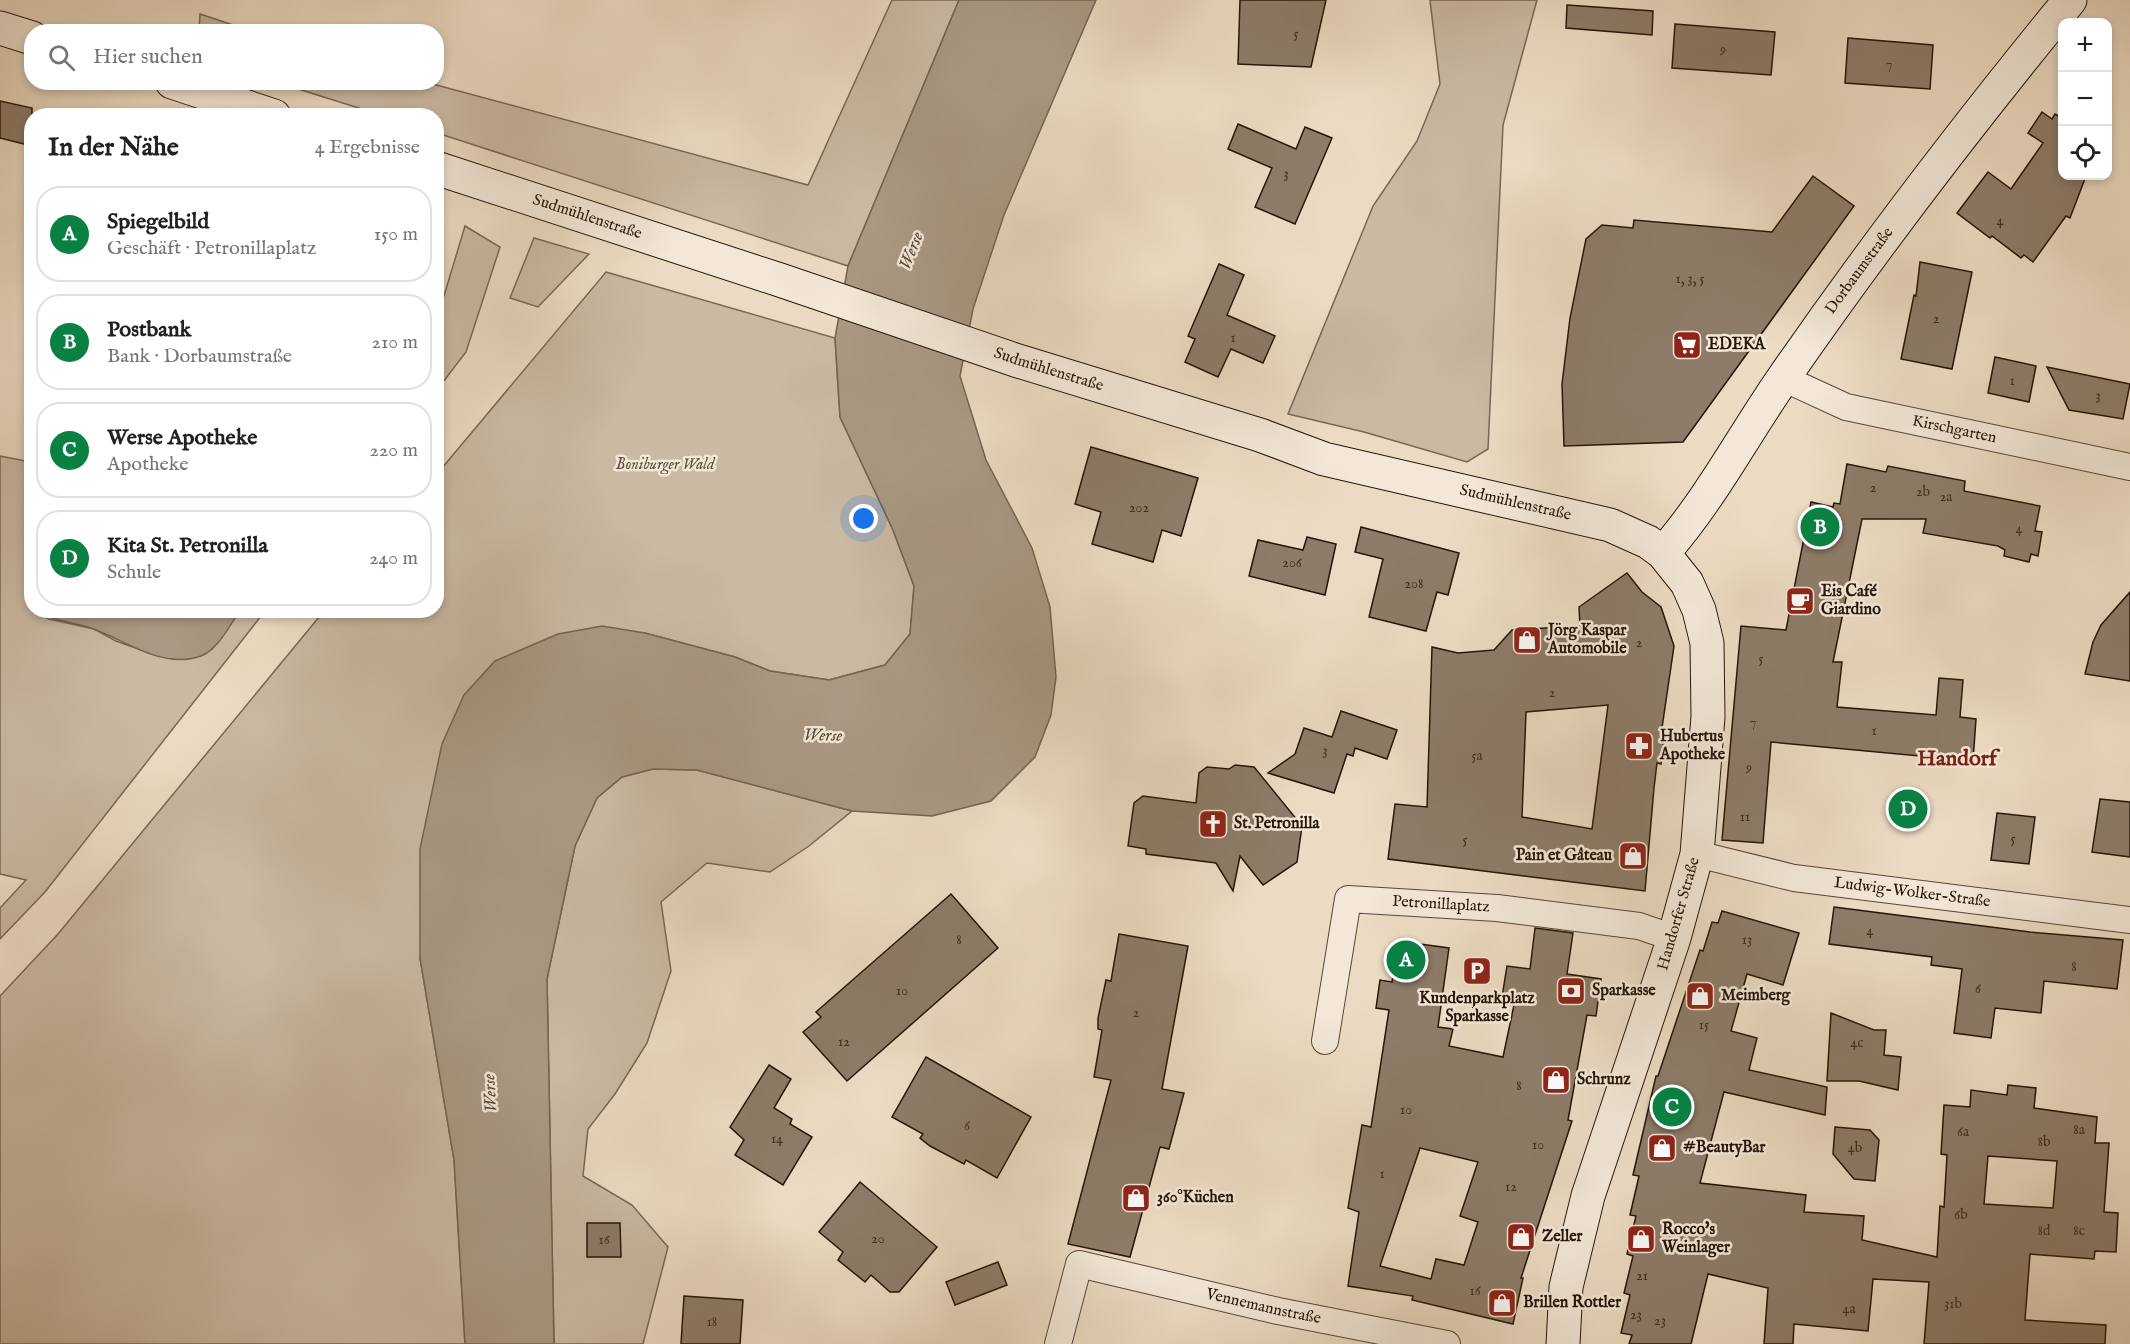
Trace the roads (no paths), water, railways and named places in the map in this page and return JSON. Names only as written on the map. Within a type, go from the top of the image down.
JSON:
[{"type":"street","name":"Dorbaumstraße","points":[[1663,553],[1705,500],[1783,378],[1921,186],[2070,0]]},
{"type":"street","points":[[0,28],[24,36]]},
{"type":"street","points":[[196,90],[250,108]]},
{"type":"street","name":"Sudmühlenstraße","points":[[444,171],[1015,360],[1260,435],[1324,459],[1610,525],[1639,538],[1663,553]]},
{"type":"street","name":"Kirschgarten","points":[[1783,378],[1846,407],[2130,467]]},
{"type":"street","name":"Handorfer Straße","points":[[1563,1344],[1566,1287],[1578,1235],[1674,938],[1697,854],[1708,707],[1707,643],[1699,610],[1687,584],[1663,553]]},
{"type":"street","name":"Ludwig-Wolker-Straße","points":[[1697,854],[1794,878],[2130,920]]},
{"type":"street","name":"Petronillaplatz","points":[[1325,1041],[1348,899],[1497,908],[1639,926],[1674,938]]},
{"type":"street","name":"Vennemannstraße","points":[[1058,1344],[1079,1264],[1267,1308],[1446,1344]]},
{"type":"water","name":"Werse","points":[[959,0],[1096,0],[1004,215],[973,309],[960,376],[986,460],[1032,548],[1050,607],[1056,677],[1051,715],[1035,757],[991,801],[932,816],[852,811],[697,770],[653,769],[622,777],[597,798],[575,846],[547,979],[554,1344],[465,1344],[454,1160],[420,958],[420,849],[442,744],[464,695],[495,661],[558,634],[602,626],[645,633],[735,657],[770,671],[829,680],[885,665],[910,634],[914,586],[893,530],[840,417],[835,338],[848,266]]},
{"type":"water","points":[[52,618],[235,618],[213,648],[201,656],[187,659],[172,659],[144,652],[91,628]]},
{"type":"place","name":"EDEKA","points":[[1687,345]]},
{"type":"place","name":"Postbank","points":[[1820,527]]},
{"type":"place","name":"Eis Café Giardino","points":[[1800,601]]},
{"type":"place","name":"Jörg Kaspar Automobile","points":[[1527,640]]},
{"type":"place","name":"Hubertus Apotheke","points":[[1639,746]]},
{"type":"place","name":"Kita St. Petronilla","points":[[1908,809]]},
{"type":"place","name":"St. Petronilla","points":[[1213,824]]},
{"type":"place","name":"Pain et Gâteau","points":[[1633,856]]},
{"type":"place","name":"Spiegelbild","points":[[1406,960]]},
{"type":"place","name":"Kundenparkplatz Sparkasse","points":[[1477,971]]},
{"type":"place","name":"Sparkasse","points":[[1571,991]]},
{"type":"place","name":"Meimberg","points":[[1700,996]]},
{"type":"place","name":"Schrunz","points":[[1556,1080]]},
{"type":"place","name":"Werse Apotheke","points":[[1672,1107]]},
{"type":"place","name":"#BeautyBar","points":[[1662,1148]]},
{"type":"place","name":"360°Küchen","points":[[1136,1198]]},
{"type":"place","name":"Zeller","points":[[1521,1237]]},
{"type":"place","name":"Rocco's Weinlager","points":[[1641,1239]]},
{"type":"place","name":"Brillen Rottler","points":[[1502,1303]]},
{"type":"district","name":"Handorf","points":[[1957,759]]},
{"type":"park label","name":"Boniburger Wald","points":[[665,465]]}]
